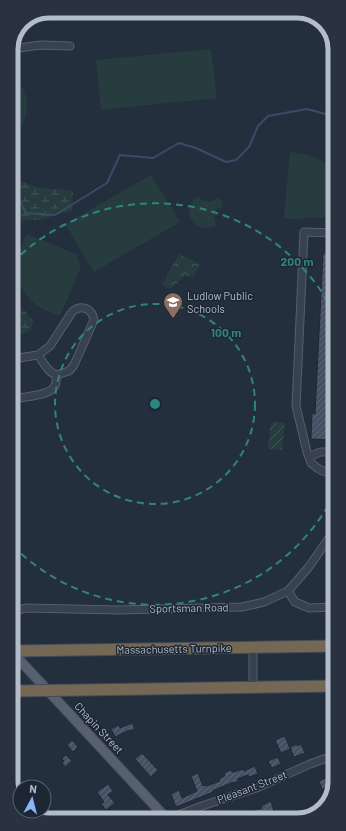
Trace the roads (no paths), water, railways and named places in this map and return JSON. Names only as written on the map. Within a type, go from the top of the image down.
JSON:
[{"type":"highway","points":[[292,646],[328,643]]},
{"type":"highway","name":"Massachusetts Turnpike","points":[[18,652],[328,646]]},
{"type":"highway","points":[[18,691],[328,686]]},
{"type":"main road","name":"Chapin Street","points":[[18,657],[162,813]]},
{"type":"street","points":[[18,48],[41,45],[70,46]]},
{"type":"street","points":[[328,233],[304,232],[296,406],[308,457],[311,463],[317,468],[328,472]]},
{"type":"street","points":[[18,358],[38,355],[50,346],[72,312],[81,307],[87,309],[91,312],[94,320],[74,365],[69,371],[56,375]]},
{"type":"street","points":[[38,355],[48,369],[56,375]]},
{"type":"street","points":[[18,398],[46,394],[54,389],[56,375]]},
{"type":"street","points":[[308,457],[320,452],[328,452]]},
{"type":"street","name":"Sportsman Road","points":[[18,610],[26,608],[119,610],[242,607],[264,602],[288,590],[308,568],[328,540]]},
{"type":"street","points":[[288,590],[295,602],[309,608],[328,607]]},
{"type":"street","points":[[253,647],[253,687]]},
{"type":"street","name":"Pleasant Street","points":[[184,813],[259,787],[328,758]]},
{"type":"waterway","points":[[18,198],[26,213],[55,215],[107,183],[120,155],[153,158],[179,143],[196,148],[226,162],[236,160],[249,147],[258,126],[268,116],[307,109],[328,115]]},
{"type":"place","name":"Ludlow Public Schools","points":[[173,319]]}]
